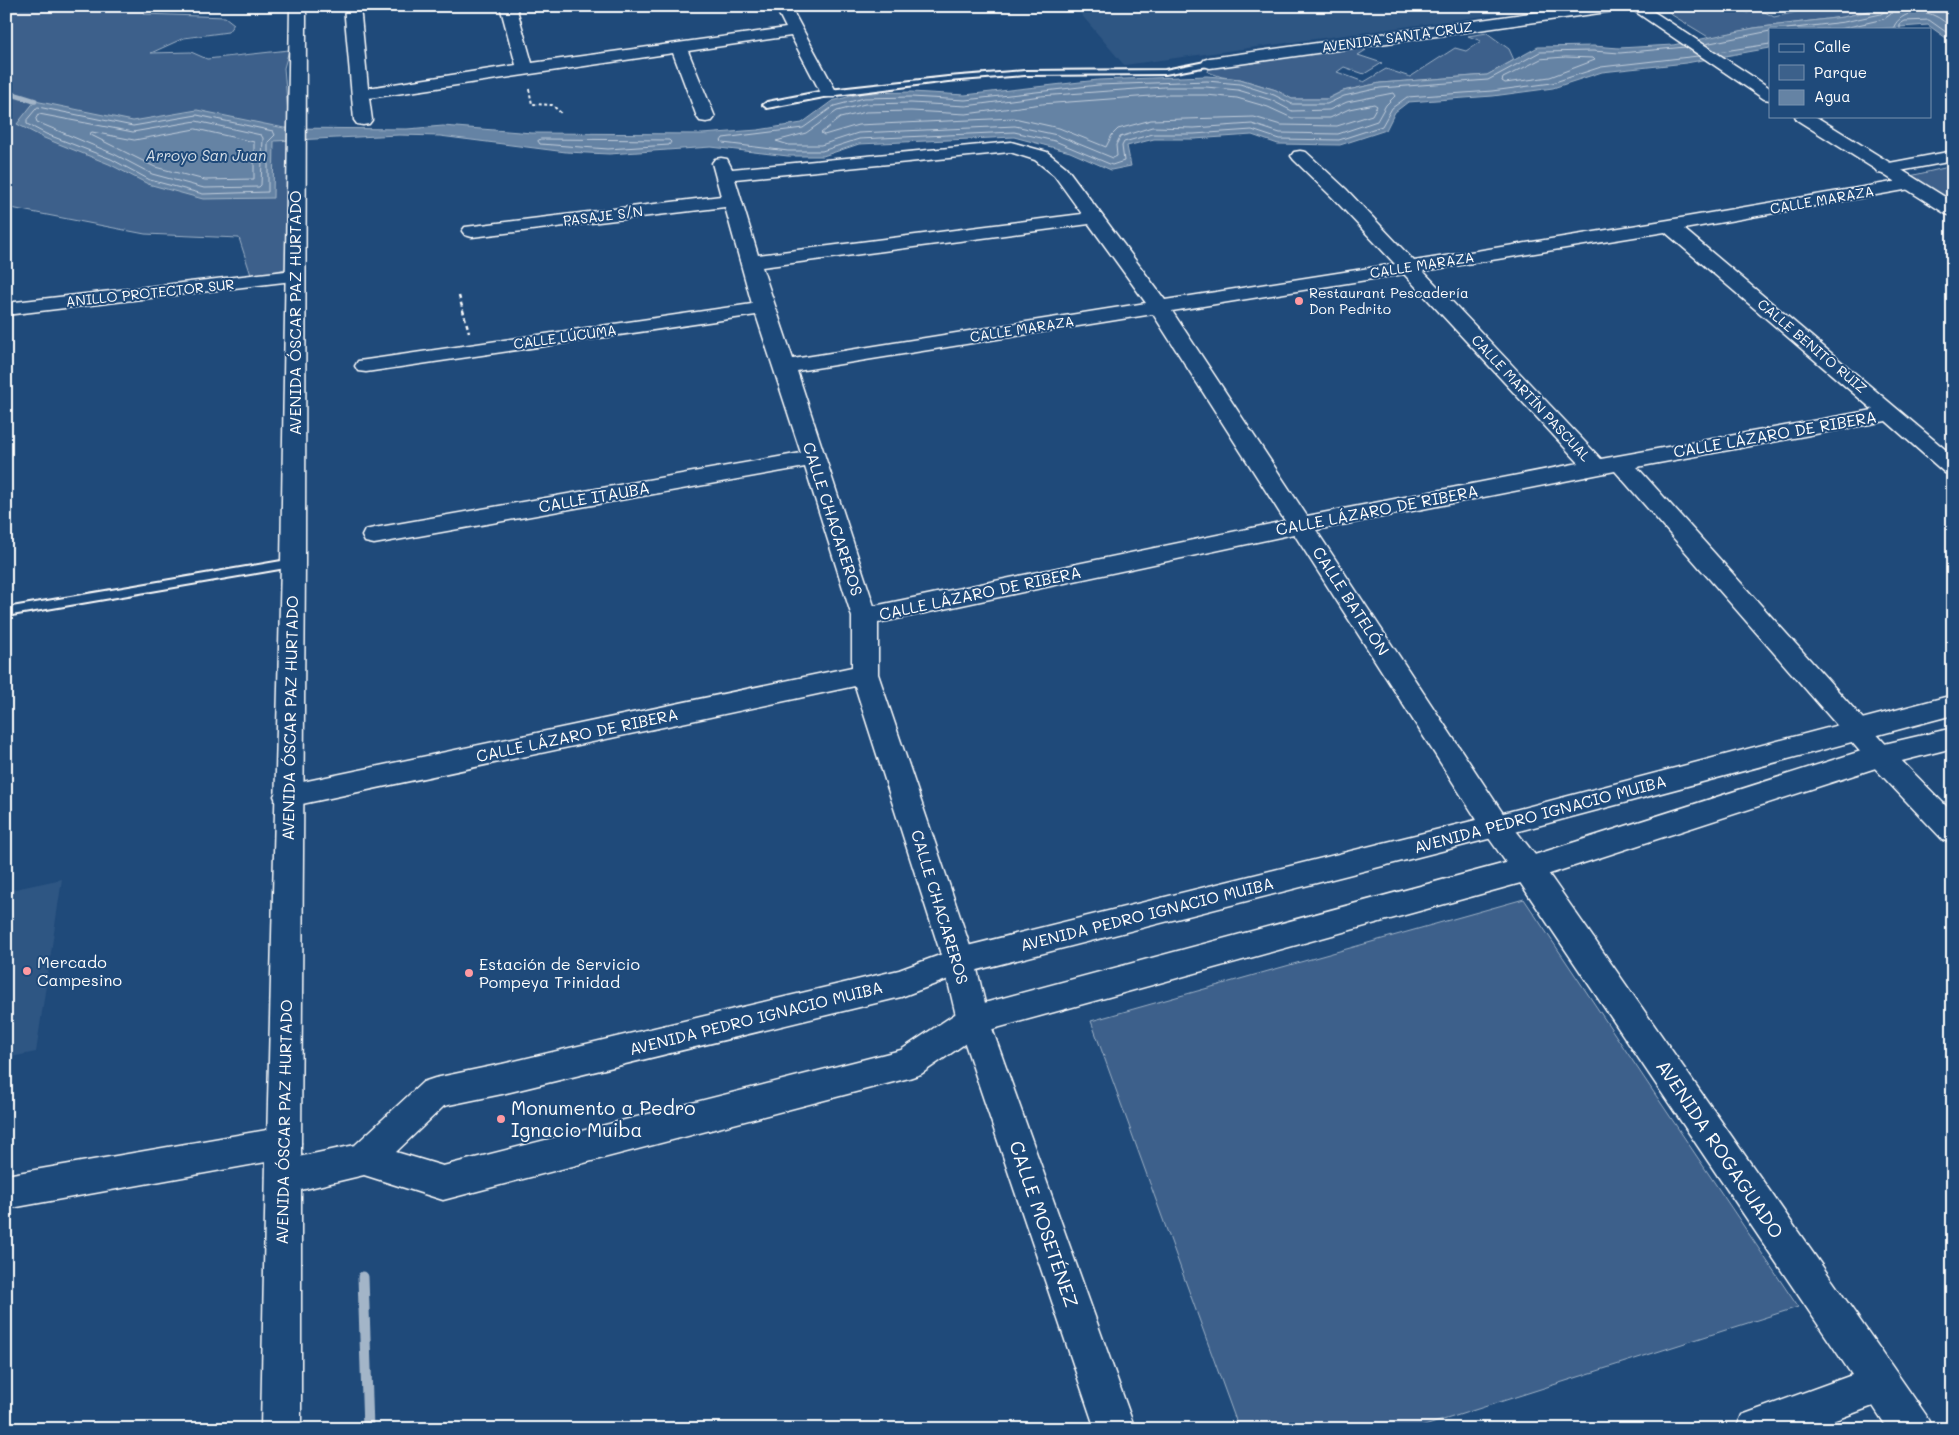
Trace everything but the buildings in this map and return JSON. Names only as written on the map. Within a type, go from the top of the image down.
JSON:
[{"type":"main road","name":"AVENIDA ÓSCAR PAZ HURTADO","points":[[281,1429],[288,796],[293,563],[294,276],[298,6]]},
{"type":"main road","points":[[352,6],[362,94],[363,120]]},
{"type":"main road","points":[[508,6],[525,69]]},
{"type":"main road","points":[[782,6],[829,93]]},
{"type":"main road","name":"AVENIDA SANTA CRUZ","points":[[1210,63],[1614,6]]},
{"type":"main road","points":[[1634,6],[1769,94]]},
{"type":"main road","points":[[362,94],[525,69],[796,32]]},
{"type":"main road","points":[[679,48],[706,117]]},
{"type":"main road","points":[[1806,118],[1884,169],[1953,210]]},
{"type":"main road","name":"CALLE BATELÓN","points":[[723,169],[1010,147],[1041,156],[1054,166],[1159,307],[1496,826],[1528,869]]},
{"type":"main road","name":"CALLE MARTÍN PASCUAL","points":[[1300,156],[1339,193],[1408,267],[1608,465],[1953,832]]},
{"type":"main road","points":[[1884,169],[1953,156]]},
{"type":"main road","name":"CALLE CHACAREROS","points":[[723,169],[752,262],[764,308],[786,367],[865,617],[865,674],[959,962],[973,1020]]},
{"type":"main road","name":"CALLE MARAZA","points":[[786,367],[1669,226],[1910,184]]},
{"type":"main road","name":"PASAJE S/N","points":[[472,231],[733,200]]},
{"type":"main road","points":[[752,262],[1094,218]]},
{"type":"main road","name":"CALLE BENITO RUIZ","points":[[1669,226],[1950,462]]},
{"type":"main road","name":"ANILLO PROTECTOR SUR","points":[[6,309],[294,276]]},
{"type":"main road","name":"CALLE LÚCUMA","points":[[366,366],[764,308]]},
{"type":"main road","name":"CALLE LÁZARO DE RIBERA","points":[[865,617],[1301,525],[1891,412]]},
{"type":"main road","name":"CALLE ITAUBA","points":[[374,536],[814,458]]},
{"type":"main road","name":"CALLE LÁZARO DE RIBERA","points":[[288,796],[865,674]]},
{"type":"main road","name":"AVENIDA PEDRO IGNACIO MUIBA","points":[[364,1159],[435,1093],[502,1079],[901,983],[959,962],[1496,826],[1953,705]]},
{"type":"main road","points":[[6,1192],[284,1160],[364,1159],[443,1183],[909,1064],[973,1020],[1528,869],[1880,756],[1953,738]]},
{"type":"main road","name":"AVENIDA ROGAGUADO","points":[[1528,869],[1912,1429]]},
{"type":"main road","name":"CALLE MOSETÉNEZ","points":[[973,1020],[1115,1429]]},
{"type":"main road","points":[[1756,1429],[1881,1384]]},
{"type":"lane","points":[[767,105],[829,93],[948,79],[1025,73],[1165,72],[1210,63]]},
{"type":"lane","points":[[6,612],[293,563]]},
{"type":"path","points":[[525,69],[532,104],[552,106],[561,113]]},
{"type":"path","points":[[459,296],[475,350]]},
{"type":"shaded area","points":[[1074,6],[1556,6],[1124,65]]},
{"type":"shaded area","name":"Mercado Campesino","points":[[62,879],[36,1052],[6,1058],[6,891]]},
{"type":"green space","points":[[6,6],[173,6],[155,8],[144,14],[225,17],[234,24],[228,32],[184,38],[151,53],[191,52],[207,59],[289,50],[284,68],[288,113],[288,268],[252,278],[239,238],[145,234],[6,207]]},
{"type":"green space","points":[[1670,6],[1684,9],[1683,6],[1734,6],[1747,13],[1761,10],[1774,17],[1823,6],[1890,6],[1843,17],[1754,28],[1710,38],[1672,15],[1665,8]]},
{"type":"green space","points":[[1487,33],[1509,49],[1514,60],[1487,75],[1380,83],[1343,91],[1327,99],[1292,99],[1276,90],[1208,72],[1210,63],[1349,44],[1366,50],[1358,55],[1382,63],[1364,74],[1344,67],[1337,72],[1364,82],[1386,69],[1410,77],[1455,48],[1466,51],[1481,41],[1468,36]]},
{"type":"green space","points":[[1953,166],[1953,202],[1910,176]]},
{"type":"green space","points":[[1524,899],[1798,1307],[1415,1429],[1239,1429],[1091,1021]]},
{"type":"water","name":"Arroyo San Juan","points":[[1890,6],[1953,6],[1953,43],[1928,25],[1888,28],[1769,28],[1769,48],[1686,63],[1602,72],[1553,88],[1493,96],[1408,102],[1395,112],[1386,130],[1340,145],[1278,144],[1252,135],[1194,139],[1154,139],[1127,146],[1131,166],[1111,170],[1070,152],[1014,137],[859,144],[823,156],[788,156],[711,147],[609,154],[566,152],[440,136],[399,135],[274,141],[273,198],[203,199],[148,184],[109,164],[44,138],[17,124],[35,101],[133,121],[197,110],[284,128],[407,129],[443,126],[532,133],[702,134],[758,130],[802,123],[832,101],[863,93],[911,92],[965,95],[1098,80],[1207,76],[1240,79],[1276,90],[1292,99],[1327,99],[1343,91],[1380,83],[1487,75],[1538,47],[1594,46],[1619,48],[1673,45],[1754,28],[1843,17]]},
{"type":"waterway","name":"Arroyo San Juan","points":[[6,92],[35,101]]},
{"type":"waterway","points":[[363,1277],[368,1429]]},
{"type":"place","name":"Restaurant Pescadería Don Pedrito","points":[[1299,301]]},
{"type":"place","name":"Mercado Campesino","points":[[27,971]]},
{"type":"place","name":"Estación de Servicio Pompeya Trinidad","points":[[469,973]]},
{"type":"place","name":"Monumento a Pedro Ignacio Muiba","points":[[501,1119]]}]
